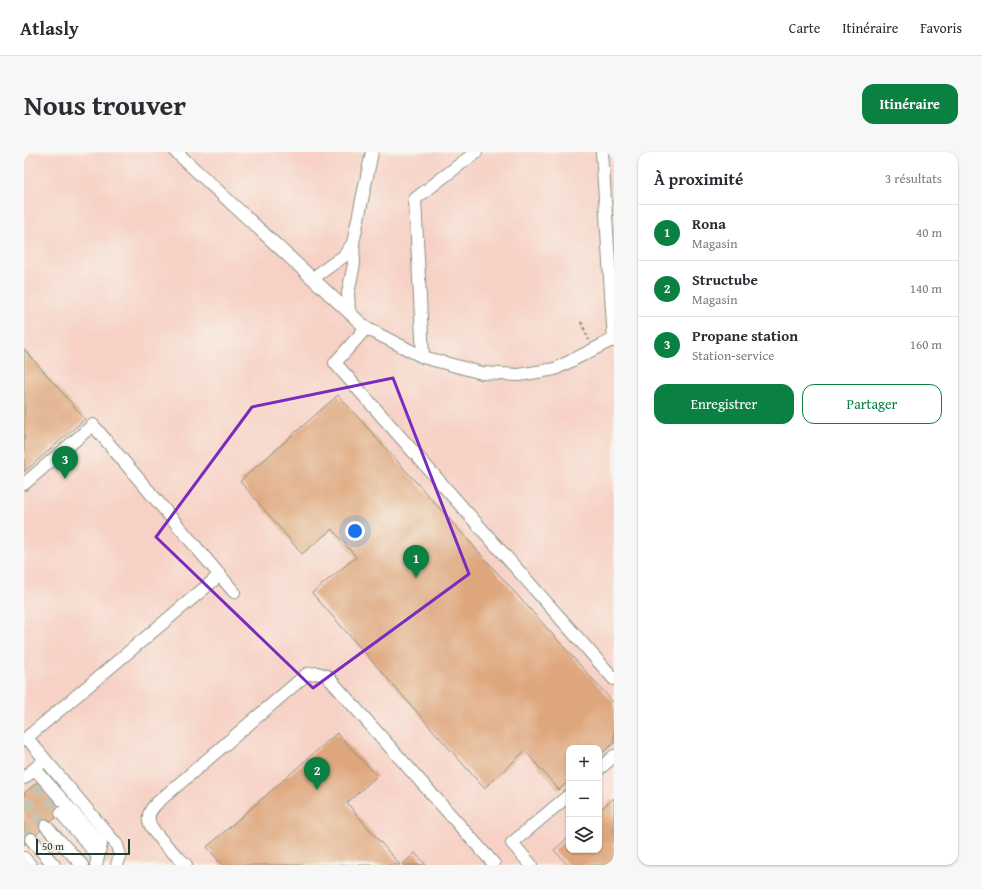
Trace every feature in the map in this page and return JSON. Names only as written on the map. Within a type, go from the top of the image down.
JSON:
[{"type":"lane","points":[[176,152],[366,328],[423,357],[482,374],[519,375],[555,369],[614,340],[602,152]]},
{"type":"lane","points":[[349,312],[348,293],[354,264],[353,243],[372,152]]},
{"type":"lane","points":[[423,357],[415,199],[476,152]]},
{"type":"lane","points":[[313,278],[344,256],[353,243]]},
{"type":"lane","points":[[366,328],[335,363],[614,679]]},
{"type":"lane","points":[[24,484],[93,425],[234,592]]},
{"type":"lane","points":[[117,865],[120,856],[117,845],[45,759],[25,739],[220,575]]},
{"type":"lane","points":[[186,865],[154,832],[148,821],[150,811],[158,802],[307,674],[317,673],[327,676],[494,865]]},
{"type":"lane","points":[[602,766],[614,756]]},
{"type":"lane","points":[[45,759],[31,776],[101,844],[97,861]]},
{"type":"lane","points":[[531,865],[512,843],[566,798]]},
{"type":"lane","points":[[61,814],[97,861]]},
{"type":"lane","points":[[46,826],[82,865]]},
{"type":"lane","points":[[31,839],[54,865]]},
{"type":"lane","points":[[24,858],[30,865]]},
{"type":"path","points":[[581,322],[587,333],[592,350]]},
{"type":"highlighted area","points":[[393,378],[469,574],[313,688],[156,537],[252,407]]},
{"type":"shaded area","points":[[24,152],[614,152],[614,865],[24,865]]},
{"type":"building","points":[[24,349],[85,419],[24,472]]},
{"type":"building","points":[[338,395],[614,703],[614,743],[602,753],[602,745],[566,745],[566,784],[559,790],[525,751],[484,788],[312,593],[356,557],[332,529],[302,554],[240,481]]},
{"type":"building","points":[[337,733],[377,776],[347,803],[400,865],[222,865],[207,847]]},
{"type":"building","points":[[43,778],[68,807],[24,845],[24,793]]},
{"type":"building","points":[[614,798],[614,865],[568,865],[554,850],[566,840],[566,853],[602,853],[602,808]]},
{"type":"building","points":[[415,853],[426,865],[402,865]]},
{"type":"tunnel","points":[[36,784],[61,813]]},
{"type":"tunnel","points":[[24,800],[46,826]]},
{"type":"tunnel","points":[[24,831],[31,839]]},
{"type":"place","name":"Propane station","points":[[65,479]]},
{"type":"place","name":"Rona","points":[[416,578]]},
{"type":"place","name":"Structube","points":[[317,790]]}]
